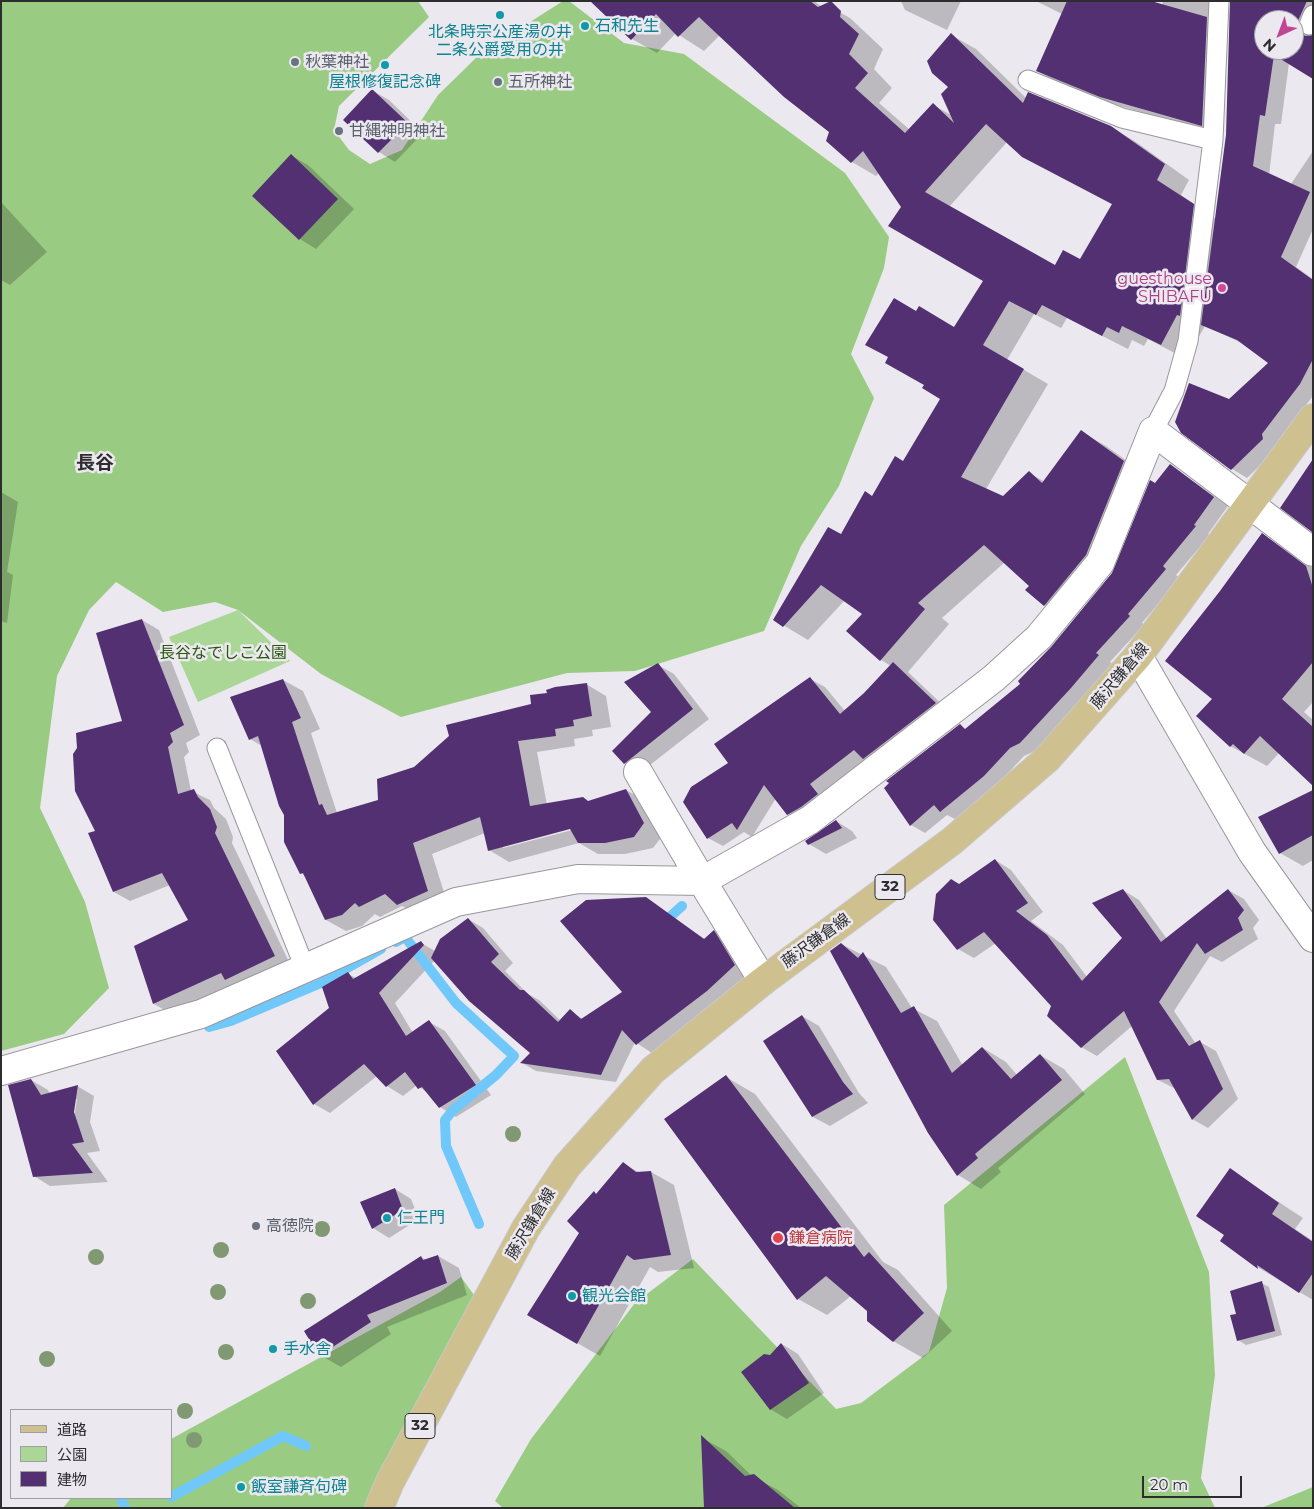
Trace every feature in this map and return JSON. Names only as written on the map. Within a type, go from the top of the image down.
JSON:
[{"type":"main road","name":"藤沢鎌倉線","points":[[379,1508],[394,1474],[526,1228],[567,1166],[653,1070],[763,981],[952,841],[1047,759],[1138,656],[1313,418]]},
{"type":"street","points":[[1,1071],[200,1014],[456,902],[578,879],[702,881],[810,820],[994,678],[1039,637],[1100,563],[1153,432],[1313,552]]},
{"type":"street","points":[[1138,656],[1252,852],[1313,938]]},
{"type":"street","points":[[638,772],[763,981]]},
{"type":"lane","points":[[1153,432],[1174,391],[1188,341],[1213,140],[1219,1]]},
{"type":"lane","points":[[1028,80],[1122,118],[1213,140]]},
{"type":"lane","points":[[217,748],[305,968]]},
{"type":"green space","points":[[1,1],[418,1],[429,17],[339,106],[334,130],[349,150],[370,164],[402,150],[438,95],[480,54],[563,1],[569,1],[624,43],[684,54],[845,173],[889,237],[884,268],[851,354],[874,398],[839,486],[801,546],[764,631],[635,671],[567,673],[401,717],[321,674],[238,610],[215,602],[163,612],[116,582],[89,610],[57,676],[40,808],[85,902],[109,988],[64,1034],[1,1051]]},
{"type":"green space","name":"長谷なでしこ公園","points":[[238,610],[290,661],[198,702],[169,637]]},
{"type":"green space","points":[[1125,1057],[1209,1272],[1215,1375],[1201,1478],[1215,1508],[503,1508],[495,1501],[531,1439],[635,1303],[693,1259],[836,1409],[861,1403],[929,1352],[947,1288],[944,1205]]},
{"type":"green space","points":[[461,1277],[474,1295],[364,1508],[63,1508],[70,1499],[172,1499],[172,1438],[440,1292]]},
{"type":"green space","points":[[1313,1487],[1313,1508],[1261,1508]]},
{"type":"building","points":[[590,1],[810,1],[818,7],[831,1],[841,11],[840,17],[859,34],[849,54],[868,73],[855,88],[905,133],[933,103],[954,123],[941,94],[948,87],[932,73],[927,61],[951,33],[1023,103],[1028,92],[1111,126],[1165,164],[1157,180],[1194,204],[1180,316],[1177,315],[1161,345],[1122,326],[1119,333],[1107,327],[1102,336],[1042,305],[1036,315],[1009,301],[983,345],[1024,369],[961,477],[1003,496],[1029,471],[1042,483],[1081,430],[1124,461],[1086,555],[1044,606],[1025,590],[1029,586],[984,545],[918,603],[925,609],[880,661],[846,631],[862,614],[821,585],[783,627],[773,620],[828,527],[841,534],[865,491],[872,496],[895,456],[903,461],[940,399],[922,388],[924,385],[885,363],[888,357],[865,345],[894,298],[916,311],[919,306],[954,327],[983,281],[888,226],[901,207],[863,151],[851,163],[826,141],[829,132],[784,97],[699,17],[678,37],[656,14],[631,40]],"holes":[[[986,124],[1022,157],[1112,204],[1080,259],[1063,250],[1055,265],[925,192]]]},
{"type":"building","points":[[1067,1],[1151,1],[1207,17],[1202,126],[1100,97],[1036,71]]},
{"type":"building","points":[[1230,1],[1307,1],[1303,10],[1254,10],[1254,60],[1273,60],[1265,116],[1260,115],[1253,166],[1310,192],[1281,257],[1313,280],[1313,359],[1300,384],[1262,434],[1263,439],[1231,470],[1181,433],[1175,422],[1189,383],[1229,399],[1268,363],[1237,340],[1201,325],[1226,135]]},
{"type":"building","points":[[1304,35],[1313,35],[1313,79],[1282,60],[1304,60]]},
{"type":"building","points":[[372,89],[408,123],[378,153],[343,120]]},
{"type":"building","points":[[291,154],[338,199],[299,240],[252,196]]},
{"type":"building","points":[[1313,459],[1313,530],[1312,532],[1280,508]]},
{"type":"building","points":[[1170,464],[1214,497],[1194,525],[1196,526],[1163,566],[1166,569],[1128,614],[1130,616],[1096,653],[1099,655],[1020,743],[1010,748],[984,776],[940,812],[934,805],[910,826],[884,788],[889,783],[886,781],[960,724],[965,729],[1020,684],[1018,681],[1051,647],[1112,573],[1150,480],[1155,483]]},
{"type":"building","points":[[1262,533],[1306,566],[1313,588],[1313,662],[1282,699],[1313,727],[1313,786],[1260,736],[1244,754],[1233,744],[1230,747],[1196,716],[1212,699],[1165,661],[1220,591]]},
{"type":"building","points":[[142,619],[184,725],[170,733],[173,742],[168,747],[178,794],[194,789],[198,797],[210,809],[217,827],[215,833],[275,956],[225,980],[221,973],[153,1004],[134,946],[188,920],[162,873],[113,892],[88,833],[95,831],[75,791],[73,754],[77,748],[76,733],[122,721],[96,633]]},
{"type":"building","points":[[893,662],[936,703],[863,759],[854,750],[810,784],[818,794],[801,807],[787,815],[764,785],[737,830],[732,823],[707,839],[683,802],[691,787],[728,763],[714,744],[810,677],[840,714],[864,693]]},
{"type":"building","points":[[658,663],[693,709],[624,764],[612,751],[651,712],[624,682]]},
{"type":"building","points":[[283,679],[301,718],[292,722],[319,805],[322,804],[327,815],[378,800],[377,779],[414,767],[449,736],[446,725],[531,704],[530,695],[547,693],[546,690],[555,687],[587,683],[592,716],[573,720],[574,726],[555,729],[556,736],[518,741],[530,806],[583,797],[588,801],[626,789],[644,823],[634,837],[605,843],[578,843],[570,829],[488,851],[480,817],[413,843],[428,891],[397,905],[385,894],[359,907],[355,903],[342,915],[325,920],[303,873],[300,874],[284,842],[284,815],[279,806],[258,736],[249,740],[230,697]]},
{"type":"building","points":[[1313,790],[1313,835],[1279,854],[1258,817]]},
{"type":"building","points":[[836,820],[842,828],[808,845],[805,841]]},
{"type":"building","points":[[995,859],[1028,903],[1016,911],[1047,935],[1082,981],[1122,938],[1092,903],[1123,889],[1161,942],[1228,889],[1244,910],[1238,918],[1243,930],[1205,954],[1197,943],[1159,1002],[1189,1046],[1200,1040],[1223,1089],[1192,1120],[1169,1079],[1157,1080],[1124,1011],[1081,1048],[1047,1016],[1051,1006],[984,932],[957,950],[933,920],[936,894],[951,879],[959,884]]},
{"type":"building","points":[[646,897],[704,939],[714,930],[735,965],[707,991],[636,1045],[622,1030],[601,1075],[520,1063],[530,1053],[469,1001],[431,958],[440,939],[468,918],[499,954],[491,962],[520,990],[524,990],[558,1022],[570,1009],[581,1019],[622,992],[560,921],[586,900]]},
{"type":"building","points":[[421,941],[424,945],[379,993],[406,1036],[429,1020],[476,1085],[439,1108],[422,1087],[418,1089],[405,1072],[386,1087],[364,1064],[313,1105],[276,1051],[329,1008],[322,987],[348,972],[353,979]]},
{"type":"building","points":[[841,943],[858,958],[863,952],[901,1013],[914,1006],[952,1073],[982,1047],[1011,1079],[1040,1054],[1062,1080],[975,1154],[978,1158],[957,1176],[928,1133],[830,951]]},
{"type":"building","points":[[802,1015],[843,1082],[853,1094],[812,1117],[763,1041]]},
{"type":"building","points":[[726,1075],[864,1257],[869,1252],[924,1313],[893,1342],[867,1321],[867,1311],[826,1276],[797,1300],[664,1119]]},
{"type":"building","points":[[31,1079],[41,1095],[78,1085],[74,1112],[84,1142],[72,1144],[93,1173],[33,1177],[8,1085]]},
{"type":"building","points":[[623,1162],[636,1172],[651,1171],[671,1255],[634,1260],[627,1255],[577,1344],[527,1315],[579,1233],[567,1221],[594,1191],[596,1194]]},
{"type":"building","points":[[1230,1168],[1279,1203],[1272,1214],[1313,1242],[1313,1273],[1299,1293],[1257,1265],[1258,1269],[1220,1241],[1224,1235],[1196,1216]]},
{"type":"building","points":[[395,1188],[403,1210],[372,1229],[360,1202]]},
{"type":"building","points":[[438,1255],[447,1283],[367,1315],[371,1322],[319,1356],[304,1331],[421,1256],[423,1260]]},
{"type":"building","points":[[1262,1281],[1275,1331],[1237,1341],[1230,1315],[1236,1314],[1230,1291]]},
{"type":"building","points":[[781,1343],[809,1383],[770,1410],[741,1372],[764,1354],[770,1355]]},
{"type":"building","points":[[701,1435],[745,1476],[754,1474],[795,1508],[704,1508]]},
{"type":"waterway","points":[[662,924],[682,906]]},
{"type":"waterway","points":[[396,942],[405,937],[456,1003],[514,1056],[496,1075],[453,1110],[445,1120],[446,1146],[479,1224]]},
{"type":"waterway","points":[[209,1027],[231,1021],[321,983],[381,949]]},
{"type":"waterway","points":[[172,1496],[283,1436],[306,1446]]},
{"type":"waterway","points":[[121,1499],[125,1508]]},
{"type":"place","name":"北条時宗公産湯の井 二条公爵愛用の井","points":[[500,15]]},
{"type":"place","name":"石和先生","points":[[585,26]]},
{"type":"place","name":"秋葉神社","points":[[295,62]]},
{"type":"place","name":"屋根修復記念碑","points":[[385,65]]},
{"type":"place","name":"五所神社","points":[[498,82]]},
{"type":"place","name":"甘縄神明神社","points":[[339,131]]},
{"type":"place","name":"guesthouse SHIBAFU","points":[[1222,288]]},
{"type":"place","name":"仁王門","points":[[387,1218]]},
{"type":"place","name":"高徳院","points":[[256,1226]]},
{"type":"place","name":"鎌倉病院","points":[[778,1238]]},
{"type":"place","name":"観光会館","points":[[572,1296]]},
{"type":"place","name":"手水舎","points":[[273,1349]]},
{"type":"place","name":"飯室謙斉句碑","points":[[241,1487]]},
{"type":"district","name":"長谷","points":[[95,463]]}]
